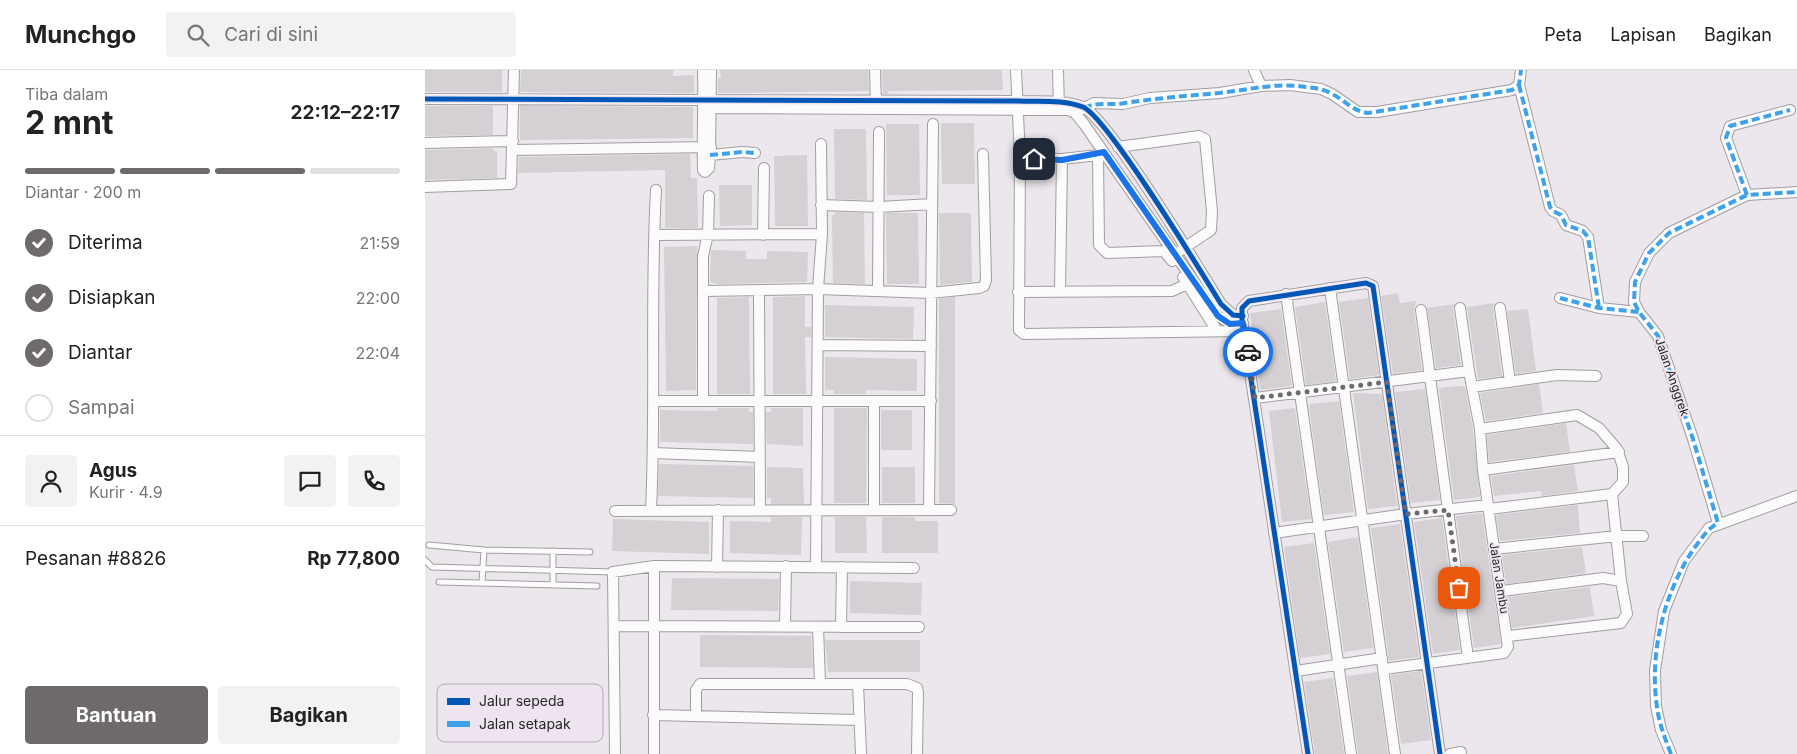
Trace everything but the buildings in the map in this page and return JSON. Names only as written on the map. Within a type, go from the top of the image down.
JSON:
[{"type":"street","points":[[425,187],[511,184],[514,70]]},
{"type":"street","points":[[703,70],[708,104]]},
{"type":"street","points":[[708,150],[708,104],[711,70]]},
{"type":"street","points":[[875,70],[876,104]]},
{"type":"street","points":[[1016,70],[1020,158],[1018,326],[1024,334],[1217,331],[1244,324]]},
{"type":"street","points":[[1058,70],[1059,105]]},
{"type":"street","points":[[1255,70],[1261,86]]},
{"type":"street","points":[[1521,70],[1519,85],[1550,206],[1561,215],[1566,225],[1583,231],[1588,237],[1599,308]]},
{"type":"street","points":[[1075,113],[1094,103],[1123,104],[1149,98],[1220,93],[1261,86],[1290,85],[1321,89],[1332,94],[1358,112],[1368,113],[1512,90],[1519,85]]},
{"type":"street","points":[[425,99],[514,98],[708,104],[1059,105],[1084,108],[1118,147],[1221,304],[1244,324]]},
{"type":"street","points":[[1059,105],[1075,113],[1101,154],[1171,254],[1218,316],[1230,324],[1244,324]]},
{"type":"street","points":[[1747,195],[1726,138],[1730,126],[1790,110]]},
{"type":"street","points":[[929,510],[933,124]]},
{"type":"street","points":[[879,132],[879,291]]},
{"type":"street","points":[[1101,154],[1099,245],[1102,250],[1107,253],[1164,252],[1171,254],[1186,248],[1211,230],[1213,221],[1205,139],[1199,136],[1118,147]]},
{"type":"street","points":[[425,143],[708,150],[755,153]]},
{"type":"street","points":[[816,566],[818,289],[822,234],[821,144]]},
{"type":"street","points":[[704,291],[759,292],[818,289],[931,293],[984,286],[986,280],[983,154]]},
{"type":"street","points":[[1020,158],[1062,160],[1101,154]]},
{"type":"street","points":[[1060,291],[1062,160]]},
{"type":"street","points":[[763,235],[764,168]]},
{"type":"street","points":[[651,510],[656,190]]},
{"type":"street","name":"Jalan Anggrek","points":[[1718,523],[1693,439],[1658,336],[1639,312],[1633,292],[1635,282],[1641,266],[1659,242],[1669,233],[1747,195],[1797,192]]},
{"type":"street","points":[[703,401],[703,256],[708,234],[709,196]]},
{"type":"street","points":[[821,205],[879,207],[932,204]]},
{"type":"street","points":[[654,235],[822,234]]},
{"type":"street","points":[[1171,254],[1187,284],[1217,331]]},
{"type":"street","points":[[1308,754],[1242,308],[1249,301],[1370,283],[1373,286],[1439,754]]},
{"type":"street","points":[[1018,292],[1172,291],[1187,284]]},
{"type":"street","points":[[1330,288],[1395,754]]},
{"type":"street","points":[[759,292],[760,510]]},
{"type":"street","points":[[1286,294],[1351,754]]},
{"type":"street","points":[[1560,298],[1599,308],[1639,312]]},
{"type":"street","name":"Jalan Jambu","points":[[1460,308],[1480,429],[1488,507],[1508,636],[1507,650],[1504,653],[1468,658]]},
{"type":"street","points":[[1500,308],[1510,382]]},
{"type":"street","points":[[1383,670],[1468,658],[1421,310]]},
{"type":"street","points":[[818,345],[931,346]]},
{"type":"street","points":[[1255,398],[1300,394],[1469,371]]},
{"type":"street","points":[[1472,387],[1568,374],[1596,376]]},
{"type":"street","points":[[653,401],[931,401]]},
{"type":"street","points":[[874,401],[874,510]]},
{"type":"street","points":[[1274,533],[1406,514],[1612,494],[1623,482],[1623,467],[1619,452],[1599,428],[1577,415],[1480,429]]},
{"type":"street","points":[[1483,470],[1619,452]]},
{"type":"street","points":[[653,453],[760,457]]},
{"type":"street","points":[[1508,636],[1621,623],[1627,614],[1621,581],[1612,494]]},
{"type":"street","points":[[1671,754],[1661,730],[1656,706],[1655,670],[1661,625],[1684,561],[1702,535],[1718,523],[1797,496]]},
{"type":"street","points":[[615,510],[951,510]]},
{"type":"street","points":[[717,567],[718,510]]},
{"type":"street","points":[[1494,549],[1617,536],[1643,536]]},
{"type":"street","points":[[654,566],[654,754]]},
{"type":"street","points":[[615,754],[613,572],[654,566],[913,568]]},
{"type":"street","points":[[785,627],[786,566]]},
{"type":"street","points":[[841,627],[842,567]]},
{"type":"street","points":[[1502,591],[1603,578],[1621,581]]},
{"type":"street","points":[[614,626],[919,627]]},
{"type":"street","points":[[818,627],[820,683]]},
{"type":"street","points":[[1295,671],[1382,658]]},
{"type":"street","points":[[696,716],[696,690],[701,684],[907,684],[917,688],[917,754]]},
{"type":"street","points":[[858,684],[861,754]]},
{"type":"street","points":[[653,715],[859,720]]},
{"type":"street","points":[[1450,754],[1461,752]]},
{"type":"lane","points":[[429,544],[484,550],[590,552]]},
{"type":"lane","points":[[482,583],[481,567],[484,550]]},
{"type":"lane","points":[[553,551],[553,585]]},
{"type":"lane","points":[[425,560],[432,567],[613,572]]},
{"type":"lane","points":[[439,582],[597,586]]},
{"type":"marked path","points":[[1084,108],[1095,105],[1120,104],[1284,85],[1323,90],[1337,96],[1357,110],[1368,113],[1512,90],[1519,85],[1521,70]]},
{"type":"marked path","points":[[1519,85],[1550,207],[1561,215],[1566,225],[1583,231],[1588,237],[1599,308]]},
{"type":"marked path","points":[[1747,195],[1726,138],[1730,126],[1790,110]]},
{"type":"marked path","points":[[710,155],[743,152],[755,153]]},
{"type":"marked path","points":[[1671,754],[1659,719],[1655,686],[1655,665],[1661,623],[1667,603],[1684,565],[1705,534],[1718,523],[1693,439],[1658,336],[1639,312],[1634,302],[1635,282],[1649,253],[1669,233],[1747,195],[1797,192]]},
{"type":"marked path","points":[[1560,298],[1599,308],[1639,312]]},
{"type":"cycle path","points":[[425,99],[1018,101],[1075,104],[1083,107],[1095,117],[1112,138],[1154,198],[1221,304],[1233,315],[1243,316]]},
{"type":"cycle path","points":[[1308,754],[1242,320],[1242,308],[1249,301],[1366,283],[1373,286],[1440,754]]},
{"type":"way so far","points":[[1248,352],[1255,398],[1387,382],[1406,514],[1448,510],[1459,588]]},
{"type":"route","points":[[1034,159],[1062,160],[1098,155],[1104,152],[1218,316],[1230,324],[1243,323],[1248,352]]}]
